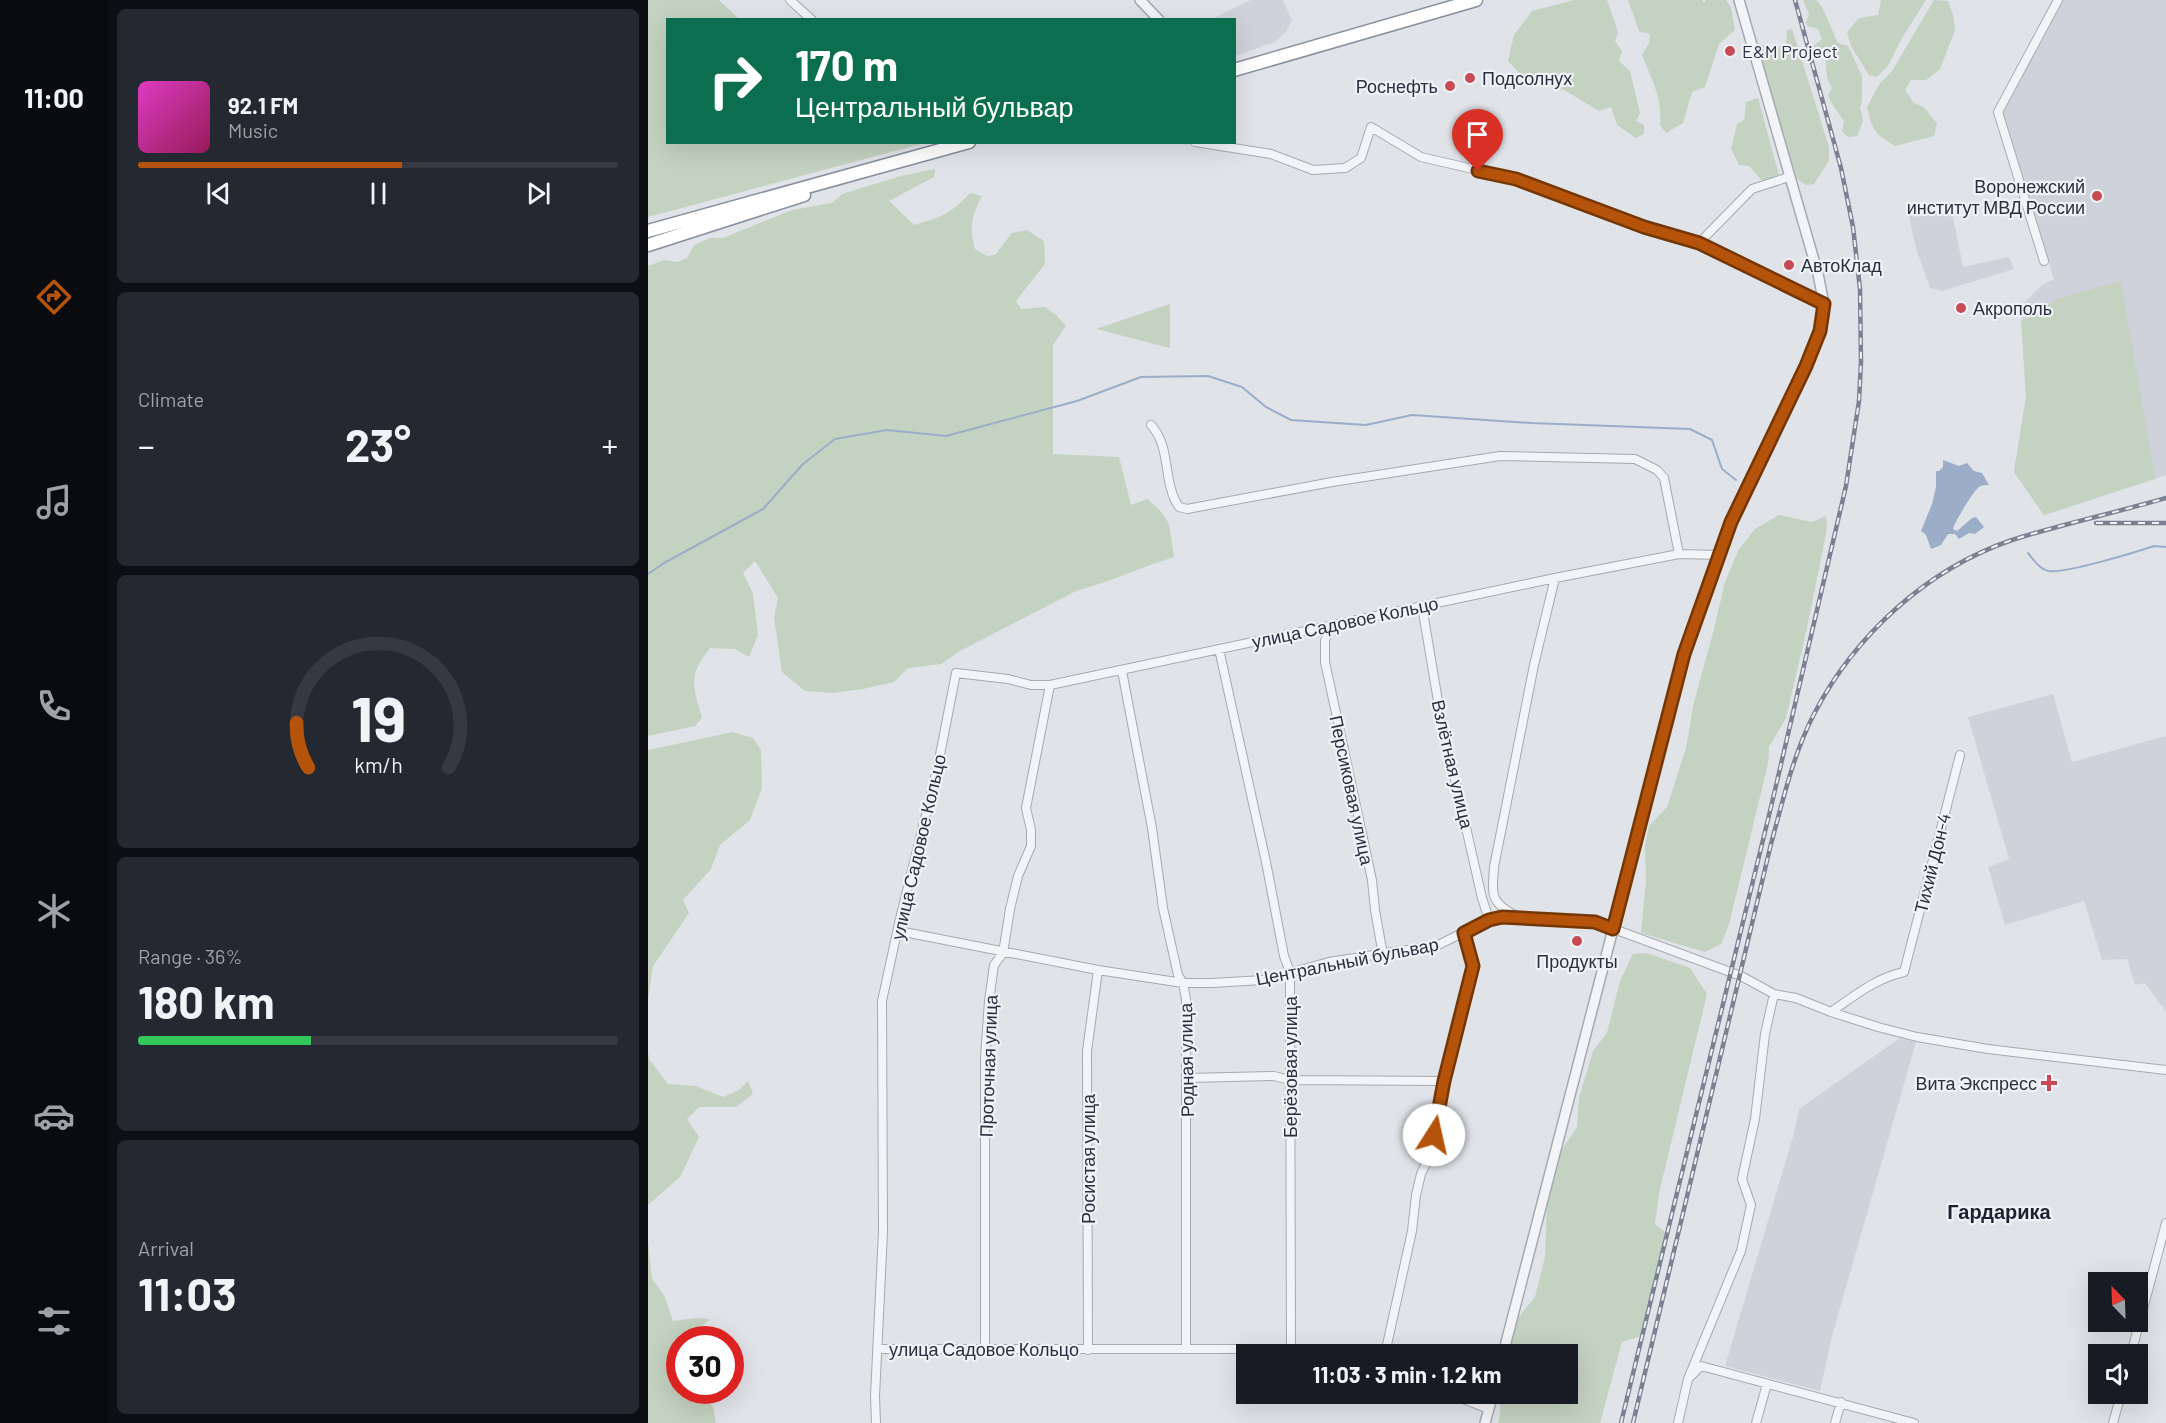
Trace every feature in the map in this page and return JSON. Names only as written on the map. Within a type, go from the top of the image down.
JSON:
[{"type":"highway","points":[[1236,69],[1476,0]]},
{"type":"highway","points":[[648,231],[962,144]]},
{"type":"highway","points":[[648,245],[748,214],[893,164]]},
{"type":"street","points":[[790,0],[810,18]]},
{"type":"street","points":[[1140,0],[1157,18]]},
{"type":"street","points":[[1506,1344],[1684,654],[1731,522],[1806,366],[1820,331],[1824,304],[1818,274],[1739,0]]},
{"type":"street","points":[[2044,261],[1998,112],[2058,0]]},
{"type":"street","points":[[1208,144],[1271,154],[1313,170],[1345,168],[1361,158],[1371,127],[1421,157],[1516,179],[1644,227],[1699,243],[1824,304]]},
{"type":"street","points":[[1699,243],[1752,189],[1789,177]]},
{"type":"street","points":[[1151,425],[1159,434],[1164,448],[1172,497],[1179,507],[1187,509],[1342,480],[1500,456],[1635,459],[1657,470],[1664,478],[1679,554]]},
{"type":"street","name":"улица Садовое Кольцо","points":[[1236,1348],[879,1349],[883,1232],[882,1001],[937,770],[956,673],[1031,685],[1050,685],[1555,578],[1679,554],[1720,555]]},
{"type":"street","points":[[1519,918],[1502,909],[1495,902],[1492,893],[1494,867],[1534,665],[1555,578]]},
{"type":"street","name":"Взлётная улица","points":[[1422,606],[1440,713],[1489,920]]},
{"type":"street","name":"Персиковая улица","points":[[1330,626],[1325,641],[1325,662],[1372,880],[1383,955]]},
{"type":"street","name":"Берёзовая улица","points":[[1219,649],[1284,956],[1290,972],[1291,1344]]},
{"type":"street","name":"Родная улица","points":[[1122,671],[1152,828],[1164,908],[1178,975],[1183,983],[1186,999],[1186,1348]]},
{"type":"street","name":"Проточная улица","points":[[985,1348],[985,1058],[989,1001],[994,965],[1003,953],[1018,876],[1031,846],[1031,830],[1026,808],[1050,685]]},
{"type":"street","name":"Тихий Дон-4","points":[[1831,1012],[1878,981],[1904,972],[1960,755]]},
{"type":"street","name":"Центральный бульвар","points":[[899,931],[1003,953],[1183,983],[1263,980],[1329,962],[1438,945],[1489,920],[1502,917],[1595,922],[1741,976],[1774,994],[1796,998],[1878,1028],[2010,1052],[2166,1070]]},
{"type":"street","points":[[1387,1344],[1412,1231],[1416,1194],[1421,1174],[1431,1153],[1444,1081],[1473,966],[1464,933]]},
{"type":"street","name":"Росистая улица","points":[[1088,1350],[1087,1051],[1098,970]]},
{"type":"street","points":[[1678,1423],[1688,1379],[1741,1251],[1751,1205],[1742,1179],[1755,1119],[1765,1034],[1774,994]]},
{"type":"street","points":[[1187,1078],[1274,1076],[1290,1080],[1444,1081]]},
{"type":"street","points":[[2134,1344],[2166,1223]]},
{"type":"street","points":[[876,1423],[875,1396],[879,1349]]},
{"type":"street","points":[[1688,1379],[1701,1366],[1914,1423]]},
{"type":"street","points":[[1756,1423],[1767,1384]]},
{"type":"street","points":[[1835,1423],[1841,1402]]},
{"type":"street","points":[[1476,1404],[1489,1409]]},
{"type":"street","points":[[1485,1423],[1490,1404]]},
{"type":"street","points":[[2113,1423],[2118,1404]]},
{"type":"shaded area","points":[[1251,0],[1283,0],[1292,21],[1285,33],[1275,42],[1236,56],[1236,18],[1214,18]]},
{"type":"shaded area","name":"Воронежский институт МВД России","points":[[2063,0],[2166,0],[2166,475],[2044,515],[2014,472],[2026,397],[2021,306],[2041,286],[2054,279],[2000,113]]},
{"type":"shaded area","points":[[1950,203],[1963,267],[2009,257],[2014,269],[1942,291],[1930,288],[1916,248],[1908,212]]},
{"type":"shaded area","points":[[2053,694],[2072,762],[2166,736],[2166,1012],[2145,983],[2135,985],[2127,959],[2102,960],[2084,901],[2005,925],[1988,867],[2009,859],[1968,717]]},
{"type":"shaded area","points":[[1900,1038],[1916,1042],[1832,1336],[1820,1391],[1725,1366],[1794,1133],[1799,1109]]},
{"type":"green space","points":[[648,0],[719,0],[738,18],[666,18],[666,144],[921,144],[648,217]]},
{"type":"green space","points":[[1574,0],[1607,0],[1618,32],[1615,41],[1622,51],[1619,61],[1630,71],[1640,113],[1636,121],[1644,125],[1644,134],[1636,138],[1617,125],[1611,107],[1599,111],[1564,90],[1524,78],[1508,61],[1514,35],[1532,11]]},
{"type":"green space","points":[[1628,0],[1702,0],[1704,3],[1706,0],[1726,0],[1731,8],[1735,30],[1719,44],[1705,87],[1692,92],[1683,123],[1666,133],[1660,125],[1658,97],[1642,55],[1649,43],[1650,34],[1639,31]]},
{"type":"green space","points":[[1803,0],[1816,0],[1822,7],[1838,43],[1848,46],[1862,76],[1860,107],[1863,121],[1857,136],[1848,137],[1842,131],[1844,121],[1828,95],[1832,88],[1827,78],[1826,61],[1813,52],[1813,46],[1822,39],[1818,29],[1807,26],[1809,14]]},
{"type":"green space","points":[[1881,0],[1926,0],[1902,38],[1888,66],[1877,77],[1869,75],[1851,46],[1847,32],[1859,18],[1878,15]]},
{"type":"green space","points":[[1934,0],[1948,1],[1955,30],[1940,69],[1926,80],[1911,80],[1905,90],[1914,103],[1924,107],[1937,124],[1934,136],[1895,146],[1875,131],[1867,107],[1880,83],[1892,71]]},
{"type":"green space","points":[[1792,29],[1829,147],[1829,161],[1814,184],[1806,185],[1797,179],[1756,42],[1774,49],[1786,43],[1787,30]]},
{"type":"green space","points":[[1758,98],[1779,175],[1763,182],[1749,166],[1739,165],[1731,149],[1737,124],[1744,120],[1746,102]]},
{"type":"green space","points":[[935,169],[934,177],[889,201],[914,225],[945,214],[970,193],[982,196],[973,216],[972,234],[975,249],[987,256],[995,255],[1012,233],[1027,230],[1044,241],[1045,264],[1016,301],[1021,309],[1045,307],[1066,326],[1053,345],[1053,454],[1119,457],[1131,505],[1147,499],[1166,518],[1174,557],[1076,591],[960,651],[941,664],[908,668],[894,682],[832,693],[805,691],[782,672],[774,617],[778,598],[755,561],[743,573],[753,594],[758,635],[749,657],[735,649],[710,648],[698,667],[694,682],[702,718],[695,726],[648,736],[648,266],[664,260],[678,262],[687,258],[694,245],[710,238],[723,238],[792,210],[832,203],[842,194],[901,176]]},
{"type":"green space","points":[[2121,281],[2155,479],[2044,515],[2014,472],[2026,397],[2021,321],[2057,299]]},
{"type":"green space","points":[[1170,304],[1170,348],[1096,329]]},
{"type":"green space","points":[[1779,515],[1812,522],[1826,516],[1827,529],[1786,718],[1769,747],[1768,764],[1729,924],[1721,944],[1705,952],[1641,933],[1646,880],[1645,846],[1649,826],[1667,807],[1686,748],[1694,702],[1725,582],[1739,549],[1755,529]]},
{"type":"green space","points":[[733,732],[753,738],[761,750],[762,788],[750,820],[720,845],[711,869],[683,900],[689,913],[653,966],[648,1000],[648,750]]},
{"type":"green space","points":[[1647,953],[1690,968],[1707,994],[1659,1193],[1655,1224],[1666,1233],[1641,1336],[1622,1342],[1600,1423],[1498,1423],[1501,1404],[1578,1404],[1578,1344],[1512,1344],[1518,1318],[1535,1297],[1545,1257],[1547,1205],[1561,1151],[1577,1127],[1579,1098],[1593,1051],[1607,1033],[1620,981],[1633,954]]},
{"type":"green space","points":[[648,1052],[649,1059],[668,1084],[696,1086],[723,1097],[739,1090],[748,1081],[753,1094],[736,1107],[699,1107],[687,1119],[699,1137],[680,1177],[648,1205]]},
{"type":"green space","points":[[648,1242],[652,1279],[664,1295],[673,1321],[710,1319],[702,1326],[666,1326],[666,1404],[711,1404],[716,1423],[648,1423]]},
{"type":"water","points":[[1943,460],[1959,466],[1967,463],[1974,471],[1982,473],[1989,485],[1976,489],[1953,529],[1957,531],[1976,517],[1984,527],[1975,534],[1969,533],[1959,539],[1955,534],[1948,534],[1941,545],[1931,549],[1926,535],[1921,531],[1932,504],[1936,487],[1936,471],[1943,467]]},
{"type":"waterway","points":[[648,574],[763,509],[803,464],[835,439],[887,430],[946,436],[1077,401],[1141,377],[1208,376],[1242,387],[1266,407],[1291,420],[1366,425],[1412,415],[1531,423],[1690,429],[1712,440],[1722,469],[1736,480]]},
{"type":"waterway","points":[[2028,553],[2043,569],[2057,571],[2100,562],[2154,546],[2166,547]]},
{"type":"railway","points":[[1621,1423],[1771,807],[1846,486],[1859,401],[1860,289],[1853,227],[1841,168],[1795,0]]},
{"type":"railway","points":[[1633,1423],[1771,844],[1794,762],[1814,714],[1850,658],[1872,632],[1896,608],[1951,568],[2012,540],[2166,498]]},
{"type":"railway","points":[[2096,523],[2166,523]]},
{"type":"place","name":"E&M Project","points":[[1730,51]]},
{"type":"place","name":"Подсолнух","points":[[1470,78]]},
{"type":"place","name":"Роснефть","points":[[1450,86]]},
{"type":"place","name":"Воронежский институт МВД России","points":[[2097,196]]},
{"type":"place","name":"АвтоКлад","points":[[1789,265]]},
{"type":"place","name":"Акрополь","points":[[1961,308]]},
{"type":"place","name":"Продукты","points":[[1577,941]]},
{"type":"place","name":"Вита Экспресс","points":[[2049,1083]]},
{"type":"district","name":"Гардарика","points":[[1999,1211]]},
{"type":"route","points":[[1434,1135],[1444,1081],[1473,966],[1464,933],[1489,920],[1502,917],[1595,922],[1613,929],[1684,654],[1731,522],[1806,366],[1820,331],[1824,304],[1699,243],[1644,227],[1516,179],[1478,171]]}]
